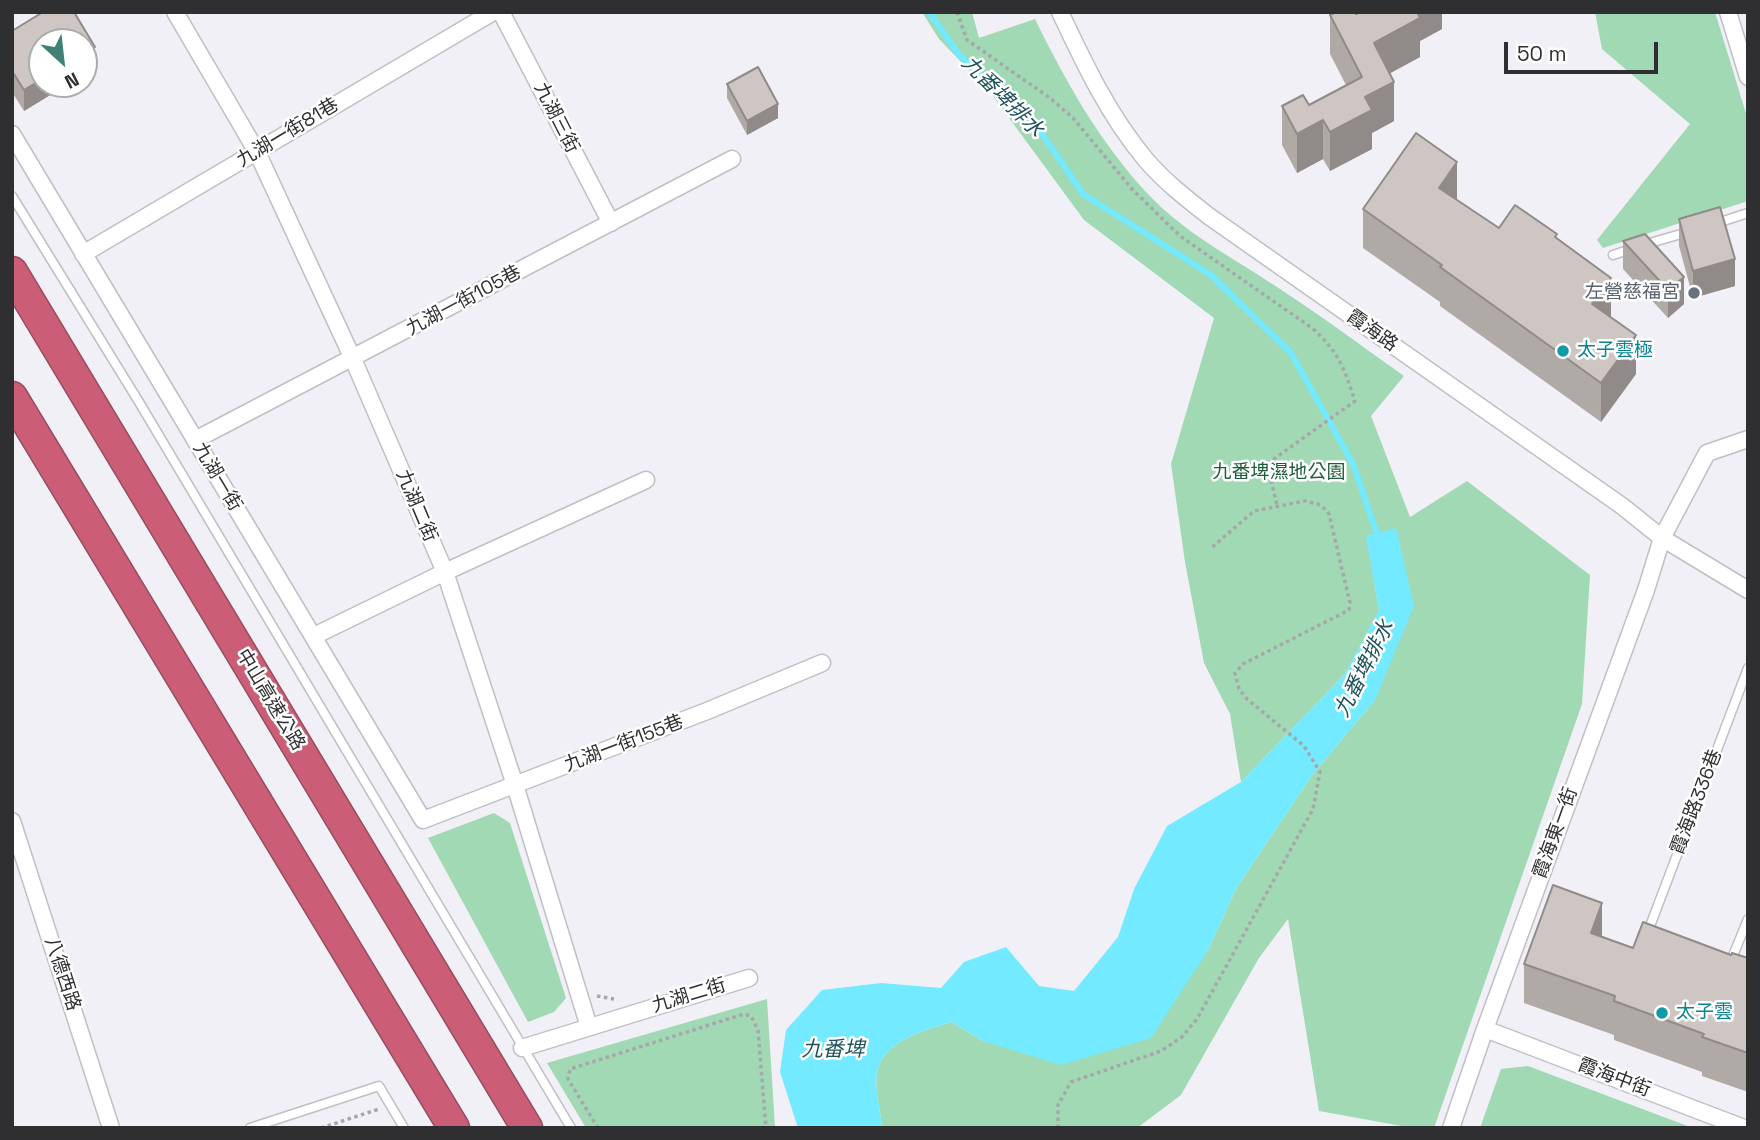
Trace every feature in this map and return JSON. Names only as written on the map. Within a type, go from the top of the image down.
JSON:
[{"type":"highway","name":"中山高速公路","points":[[12,272],[527,1128]]},
{"type":"highway","points":[[12,397],[454,1128]]},
{"type":"street","name":"九湖二街","points":[[175,12],[257,152],[352,359],[444,572],[515,785],[589,1027]]},
{"type":"street","name":"九湖一街81巷","points":[[83,254],[493,12]]},
{"type":"street","name":"九湖三街","points":[[502,12],[611,223]]},
{"type":"street","name":"霞海路","points":[[1059,12],[1106,102],[1146,159],[1173,188],[1210,217],[1622,506],[1662,538],[1748,590]]},
{"type":"street","points":[[1728,12],[1742,37],[1748,76]]},
{"type":"street","name":"九湖一街","points":[[12,134],[423,820]]},
{"type":"street","name":"九湖一街105巷","points":[[195,440],[732,159]]},
{"type":"street","name":"霞海東一街","points":[[1451,1128],[1646,590],[1662,538],[1707,453],[1748,439]]},
{"type":"street","points":[[314,636],[444,572],[646,480]]},
{"type":"street","name":"九湖一街155巷","points":[[423,820],[707,711],[822,663]]},
{"type":"street","name":"八德西路","points":[[12,821],[111,1128]]},
{"type":"street","name":"九湖二街","points":[[522,1048],[749,978]]},
{"type":"street","name":"霞海中街","points":[[1485,1029],[1744,1128]]},
{"type":"lane","points":[[12,196],[139,402],[571,1128]]},
{"type":"lane","points":[[1709,225],[1748,213]]},
{"type":"lane","points":[[1613,255],[1696,229]]},
{"type":"lane","name":"霞海路336巷","points":[[1647,935],[1748,668]]},
{"type":"lane","points":[[1729,965],[1748,919]]},
{"type":"lane","points":[[250,1128],[379,1086],[404,1128]]},
{"type":"path","points":[[957,12],[967,40],[1050,98],[1073,118],[1132,189],[1180,236],[1312,328],[1329,344],[1344,368],[1355,401],[1267,464],[1277,505]]},
{"type":"path","points":[[1058,1128],[1058,1105],[1071,1082],[1161,1051],[1182,1037],[1197,1019],[1313,809],[1320,772],[1304,746],[1239,689],[1235,673],[1243,664],[1349,610],[1350,603],[1329,514],[1321,505],[1305,501],[1254,511],[1210,549]]},
{"type":"path","points":[[592,990],[593,995],[614,1000]]},
{"type":"path","points":[[598,1128],[568,1079],[570,1069],[629,1048],[744,1014],[751,1016],[758,1030],[766,1128]]},
{"type":"path","points":[[321,1128],[390,1104]]},
{"type":"green space","name":"九番埤濕地公園","points":[[922,12],[972,12],[979,38],[1035,19],[1071,88],[1099,132],[1130,173],[1161,207],[1209,244],[1293,298],[1404,376],[1371,416],[1410,517],[1467,481],[1590,575],[1582,704],[1434,1128],[1413,1128],[1319,1111],[1288,919],[1259,958],[1181,1095],[1137,1128],[882,1128],[877,1073],[887,1053],[906,1038],[951,1022],[983,1041],[1207,952],[1237,887],[1313,774],[1375,700],[1396,529],[1367,536],[1379,611],[1345,674],[1241,782],[1230,714],[1204,663],[1185,562],[1171,464],[1214,318],[1084,220],[990,92],[939,39]]},
{"type":"green space","points":[[1595,12],[1715,12],[1748,120],[1748,201],[1603,248],[1597,240],[1690,124],[1602,49]]},
{"type":"green space","points":[[494,813],[510,823],[566,998],[554,1012],[528,1022],[428,838]]},
{"type":"green space","points":[[767,999],[775,1128],[586,1128],[547,1063]]},
{"type":"green space","points":[[1528,1066],[1693,1128],[1480,1128],[1501,1069]]},
{"type":"water","name":"九番埤","points":[[1396,528],[1414,606],[1375,700],[1313,774],[1237,887],[1207,952],[1151,1038],[1061,1065],[983,1041],[951,1022],[906,1038],[887,1053],[881,1062],[876,1086],[882,1128],[798,1128],[780,1072],[786,1030],[822,990],[881,983],[941,988],[964,962],[1006,947],[1039,986],[1074,991],[1118,937],[1134,889],[1167,826],[1241,782],[1345,674],[1379,611],[1366,536]]},
{"type":"building","points":[[43,12],[74,12],[84,28],[28,28],[28,88],[24,90],[12,71],[12,31]]},
{"type":"building","points":[[1336,12],[1417,12],[1420,18],[1374,43],[1394,82],[1365,97],[1372,110],[1330,132],[1323,120],[1297,134],[1282,106],[1303,95],[1309,105],[1362,77],[1330,15]]},
{"type":"building","points":[[758,67],[778,104],[747,121],[727,84]]},
{"type":"building","points":[[1416,133],[1457,162],[1439,188],[1499,228],[1515,205],[1557,234],[1555,237],[1611,278],[1592,304],[1636,335],[1601,383],[1363,209]]},
{"type":"building","points":[[1720,207],[1735,259],[1693,271],[1679,219]]},
{"type":"building","points":[[1645,234],[1684,277],[1668,290],[1623,241]]},
{"type":"building","points":[[1553,885],[1602,903],[1591,933],[1633,948],[1643,922],[1731,955],[1732,953],[1748,958],[1748,1053],[1614,1001],[1615,996],[1524,964]]},
{"type":"waterway","name":"九番埤排水","points":[[929,12],[959,55],[1036,125],[1083,194],[1211,275],[1291,353],[1353,464],[1379,540]]},
{"type":"place","name":"左營慈福宮","points":[[1694,293]]},
{"type":"place","name":"太子雲極","points":[[1563,351]]},
{"type":"place","name":"太子雲","points":[[1662,1013]]}]
